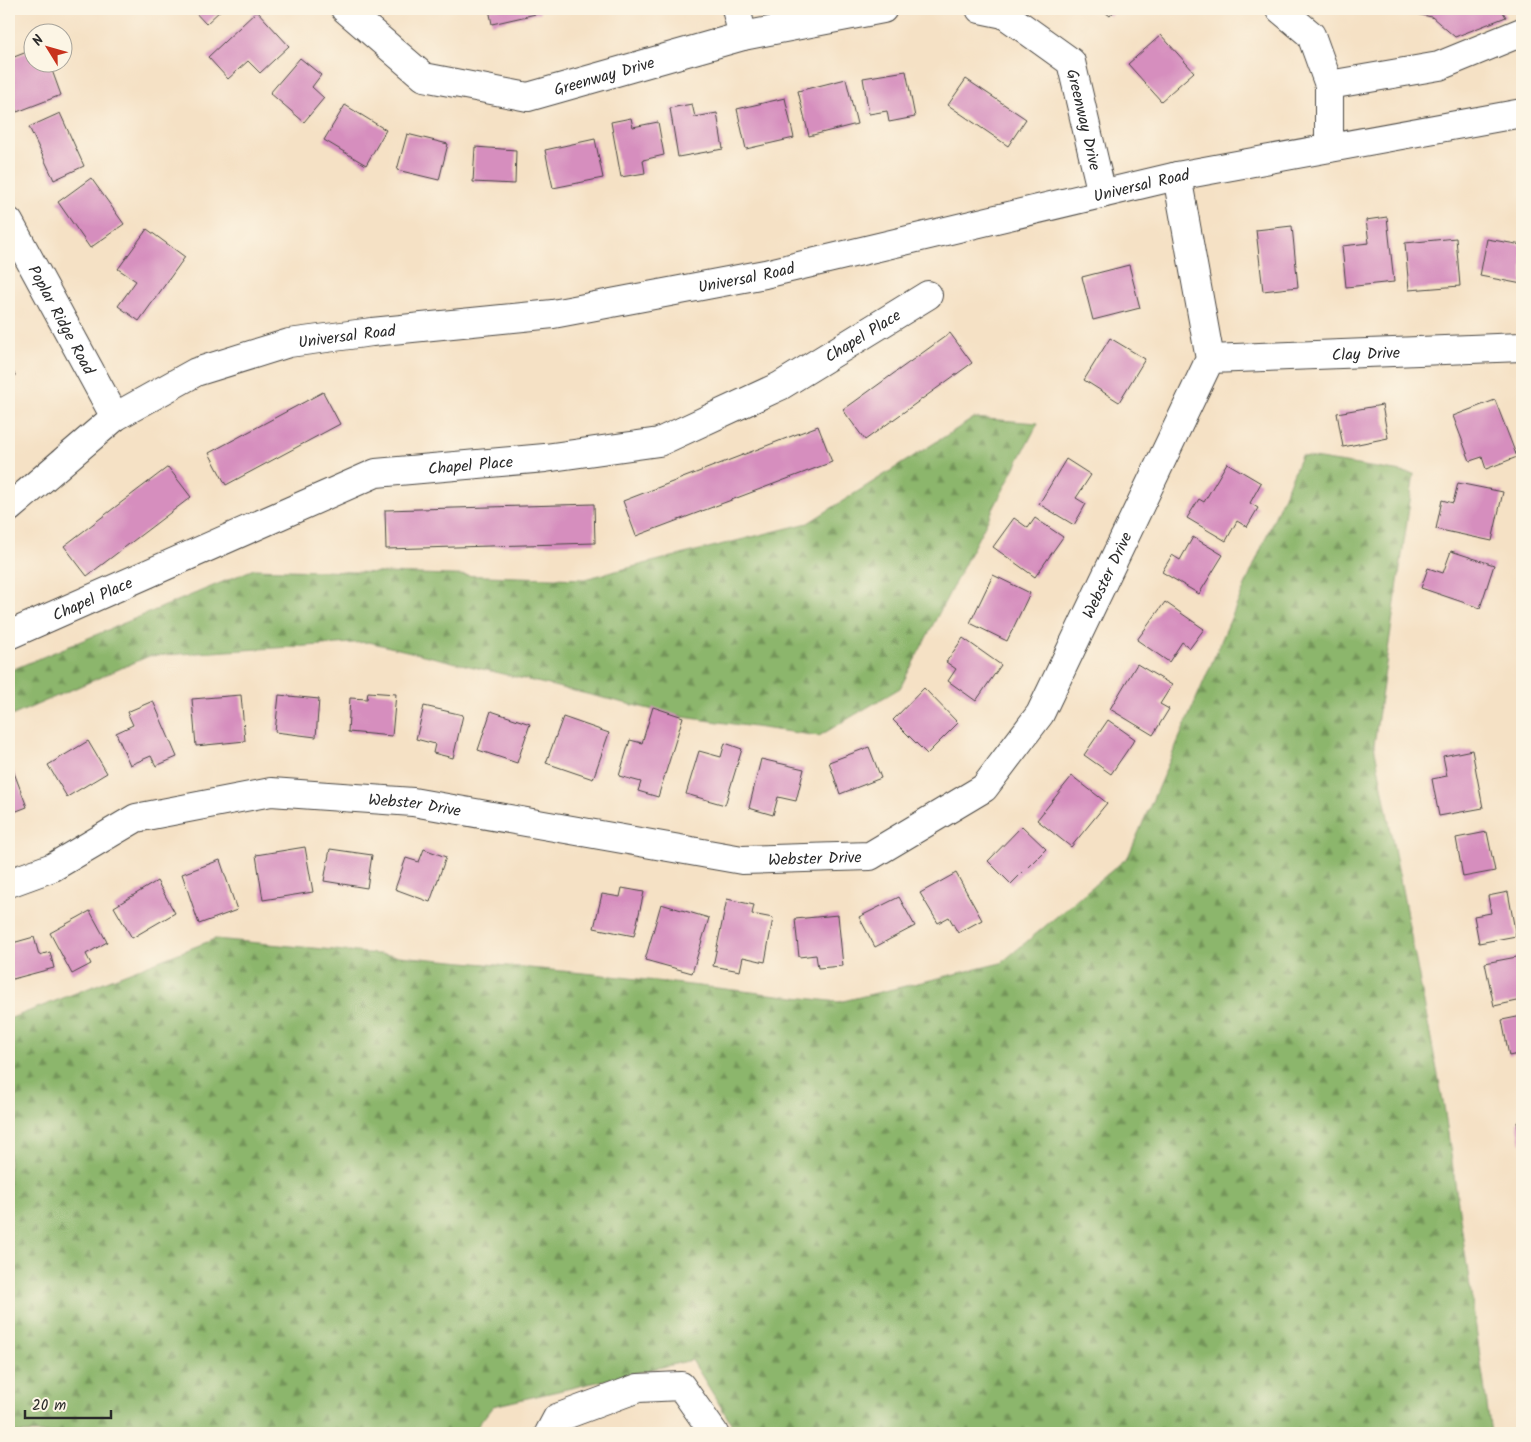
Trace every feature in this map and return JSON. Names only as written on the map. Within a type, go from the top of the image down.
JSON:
[{"type":"street","name":"Greenway Drive","points":[[345,9],[424,77],[528,97],[743,36],[883,9]]},
{"type":"street","points":[[736,9],[743,36]]},
{"type":"street","name":"Greenway Drive","points":[[980,9],[1004,14],[1071,62],[1102,194]]},
{"type":"street","points":[[1280,9],[1311,36],[1329,85],[1330,148]]},
{"type":"street","points":[[1329,85],[1439,66],[1522,32]]},
{"type":"street","name":"Universal Road","points":[[9,508],[115,417],[196,372],[290,343],[372,332],[563,312],[765,274],[1177,176],[1522,113]]},
{"type":"street","points":[[1177,176],[1210,359]]},
{"type":"street","name":"Poplar Ridge Road","points":[[9,222],[115,417]]},
{"type":"street","name":"Chapel Place","points":[[9,635],[376,473],[545,458],[659,442],[780,386],[928,295]]},
{"type":"street","name":"Clay Drive","points":[[1210,359],[1522,347]]},
{"type":"street","name":"Webster Drive","points":[[9,883],[52,867],[136,818],[271,792],[413,802],[742,860],[870,856],[984,788],[1040,714],[1210,359]]},
{"type":"street","points":[[549,1433],[557,1418],[638,1388],[681,1386],[714,1433]]},
{"type":"green space","points":[[974,418],[1038,423],[900,688],[819,736],[683,717],[369,642],[149,656],[9,717],[9,671],[254,569],[584,579],[808,523]]},
{"type":"green space","points":[[1301,456],[1414,474],[1374,745],[1444,1106],[1491,1433],[737,1433],[692,1360],[493,1406],[472,1433],[9,1433],[9,1019],[215,939],[594,974],[839,1002],[1001,963],[1128,857]]},
{"type":"building","points":[[192,9],[222,9],[206,24]]},
{"type":"building","points":[[489,9],[539,9],[540,13],[492,24]]},
{"type":"building","points":[[1101,9],[1116,9],[1110,16]]},
{"type":"building","points":[[1389,9],[1501,9],[1506,17],[1455,37],[1432,17]]},
{"type":"building","points":[[257,11],[289,46],[260,73],[248,61],[228,79],[208,57]]},
{"type":"building","points":[[1161,35],[1194,72],[1161,101],[1128,64]]},
{"type":"building","points":[[22,54],[22,72],[53,72],[61,95],[17,112],[9,92],[9,59]]},
{"type":"building","points":[[300,58],[321,75],[312,87],[324,98],[304,122],[270,93]]},
{"type":"building","points":[[906,71],[915,117],[889,122],[887,111],[869,114],[863,78]]},
{"type":"building","points":[[846,79],[857,124],[809,136],[798,91]]},
{"type":"building","points":[[966,79],[1026,119],[1008,146],[948,105]]},
{"type":"building","points":[[785,98],[794,138],[746,149],[737,109]]},
{"type":"building","points":[[692,104],[695,117],[717,113],[723,149],[678,157],[670,108]]},
{"type":"building","points":[[345,105],[386,130],[366,165],[324,140]]},
{"type":"building","points":[[60,113],[84,166],[54,180],[29,127]]},
{"type":"building","points":[[631,118],[633,127],[658,122],[664,155],[643,160],[645,173],[621,177],[611,122]]},
{"type":"building","points":[[407,134],[448,144],[439,180],[397,170]]},
{"type":"building","points":[[595,139],[603,178],[553,188],[545,150]]},
{"type":"building","points":[[475,147],[516,150],[515,184],[473,182]]},
{"type":"building","points":[[91,178],[124,224],[90,248],[58,202]]},
{"type":"building","points":[[1387,217],[1394,282],[1346,287],[1342,246],[1369,243],[1366,220]]},
{"type":"building","points":[[1292,226],[1298,287],[1263,291],[1256,230]]},
{"type":"building","points":[[147,229],[185,257],[139,321],[118,306],[136,281],[118,269]]},
{"type":"building","points":[[1456,238],[1460,286],[1409,290],[1405,243]]},
{"type":"building","points":[[1487,239],[1522,245],[1522,284],[1480,276]]},
{"type":"building","points":[[1129,265],[1140,308],[1093,320],[1082,277]]},
{"type":"building","points":[[950,333],[972,363],[865,440],[843,410]]},
{"type":"building","points":[[1110,338],[1145,359],[1119,402],[1084,380]]},
{"type":"building","points":[[9,373],[15,374],[10,401],[9,401]]},
{"type":"building","points":[[323,392],[340,424],[226,485],[209,453]]},
{"type":"building","points":[[1495,400],[1517,457],[1486,469],[1482,457],[1470,461],[1453,416]]},
{"type":"building","points":[[1382,405],[1388,438],[1343,447],[1337,413]]},
{"type":"building","points":[[818,426],[832,462],[636,536],[623,501]]},
{"type":"building","points":[[1066,459],[1091,475],[1076,498],[1086,504],[1074,525],[1039,504]]},
{"type":"building","points":[[1227,463],[1261,483],[1250,503],[1258,508],[1247,527],[1237,521],[1226,541],[1187,518],[1199,499],[1204,502]]},
{"type":"building","points":[[168,467],[191,497],[87,576],[64,546]]},
{"type":"building","points":[[1458,483],[1503,492],[1492,541],[1436,529],[1442,500],[1453,503]]},
{"type":"building","points":[[594,504],[595,543],[386,549],[385,510]]},
{"type":"building","points":[[1014,518],[1028,528],[1035,518],[1063,537],[1035,577],[993,547]]},
{"type":"building","points":[[1193,537],[1223,555],[1199,594],[1162,572],[1172,555],[1180,560]]},
{"type":"building","points":[[1451,551],[1494,565],[1480,608],[1421,588],[1428,568],[1443,573]]},
{"type":"building","points":[[993,575],[1030,593],[1007,641],[970,623]]},
{"type":"building","points":[[1165,602],[1204,629],[1190,648],[1182,642],[1169,662],[1137,640]]},
{"type":"building","points":[[963,638],[1001,665],[976,701],[948,681],[956,669],[946,662]]},
{"type":"building","points":[[1137,664],[1172,685],[1160,704],[1169,709],[1153,735],[1110,709]]},
{"type":"building","points":[[924,688],[958,723],[927,754],[893,720]]},
{"type":"building","points":[[368,692],[396,694],[392,736],[348,732],[350,698],[367,699]]},
{"type":"building","points":[[241,695],[245,741],[196,746],[192,699]]},
{"type":"building","points":[[279,695],[319,699],[316,737],[275,732]]},
{"type":"building","points":[[153,701],[177,757],[156,766],[151,756],[130,765],[116,733],[133,725],[127,712]]},
{"type":"building","points":[[424,706],[463,715],[453,758],[433,753],[435,744],[416,739]]},
{"type":"building","points":[[653,707],[683,717],[658,797],[638,791],[641,782],[619,776],[630,740],[642,743]]},
{"type":"building","points":[[491,711],[530,724],[517,763],[478,750]]},
{"type":"building","points":[[563,717],[609,733],[593,779],[546,763]]},
{"type":"building","points":[[1108,720],[1135,739],[1111,774],[1084,755]]},
{"type":"building","points":[[88,741],[107,773],[67,797],[48,765]]},
{"type":"building","points":[[725,743],[742,749],[725,805],[686,794],[699,751],[721,757]]},
{"type":"building","points":[[869,747],[881,778],[840,794],[829,762]]},
{"type":"building","points":[[1472,750],[1483,808],[1439,816],[1432,779],[1447,776],[1443,756]]},
{"type":"building","points":[[761,759],[804,769],[796,801],[778,797],[773,815],[749,808]]},
{"type":"building","points":[[13,770],[27,807],[9,814],[9,771]]},
{"type":"building","points":[[1072,776],[1107,803],[1071,847],[1037,820]]},
{"type":"building","points":[[1022,826],[1046,849],[1011,884],[988,861]]},
{"type":"building","points":[[1487,832],[1495,871],[1463,877],[1456,838]]},
{"type":"building","points":[[305,847],[313,892],[263,900],[256,855]]},
{"type":"building","points":[[330,849],[372,855],[367,888],[324,881]]},
{"type":"building","points":[[424,849],[446,857],[430,902],[395,889],[406,858],[419,862]]},
{"type":"building","points":[[220,860],[237,910],[199,924],[182,874]]},
{"type":"building","points":[[956,873],[982,920],[958,933],[949,917],[938,923],[920,893]]},
{"type":"building","points":[[157,881],[175,913],[132,938],[114,907]]},
{"type":"building","points":[[622,888],[644,892],[634,936],[594,928],[602,894],[620,897]]},
{"type":"building","points":[[1508,892],[1516,936],[1479,943],[1474,916],[1491,913],[1488,896]]},
{"type":"building","points":[[899,897],[915,926],[875,947],[859,917]]},
{"type":"building","points":[[727,899],[754,905],[752,914],[773,918],[765,962],[743,957],[740,971],[713,966]]},
{"type":"building","points":[[661,904],[709,918],[692,973],[645,960]]},
{"type":"building","points":[[90,911],[107,942],[86,954],[91,964],[72,974],[50,933]]},
{"type":"building","points":[[838,915],[843,966],[818,968],[816,955],[799,957],[795,919]]},
{"type":"building","points":[[34,937],[39,955],[50,952],[54,968],[9,980],[9,944]]},
{"type":"building","points":[[1522,956],[1522,1000],[1494,1006],[1485,963]]},
{"type":"building","points":[[1522,1016],[1522,1053],[1509,1056],[1502,1020]]},
{"type":"building","points":[[1522,1121],[1522,1143],[1521,1143],[1517,1122]]}]
